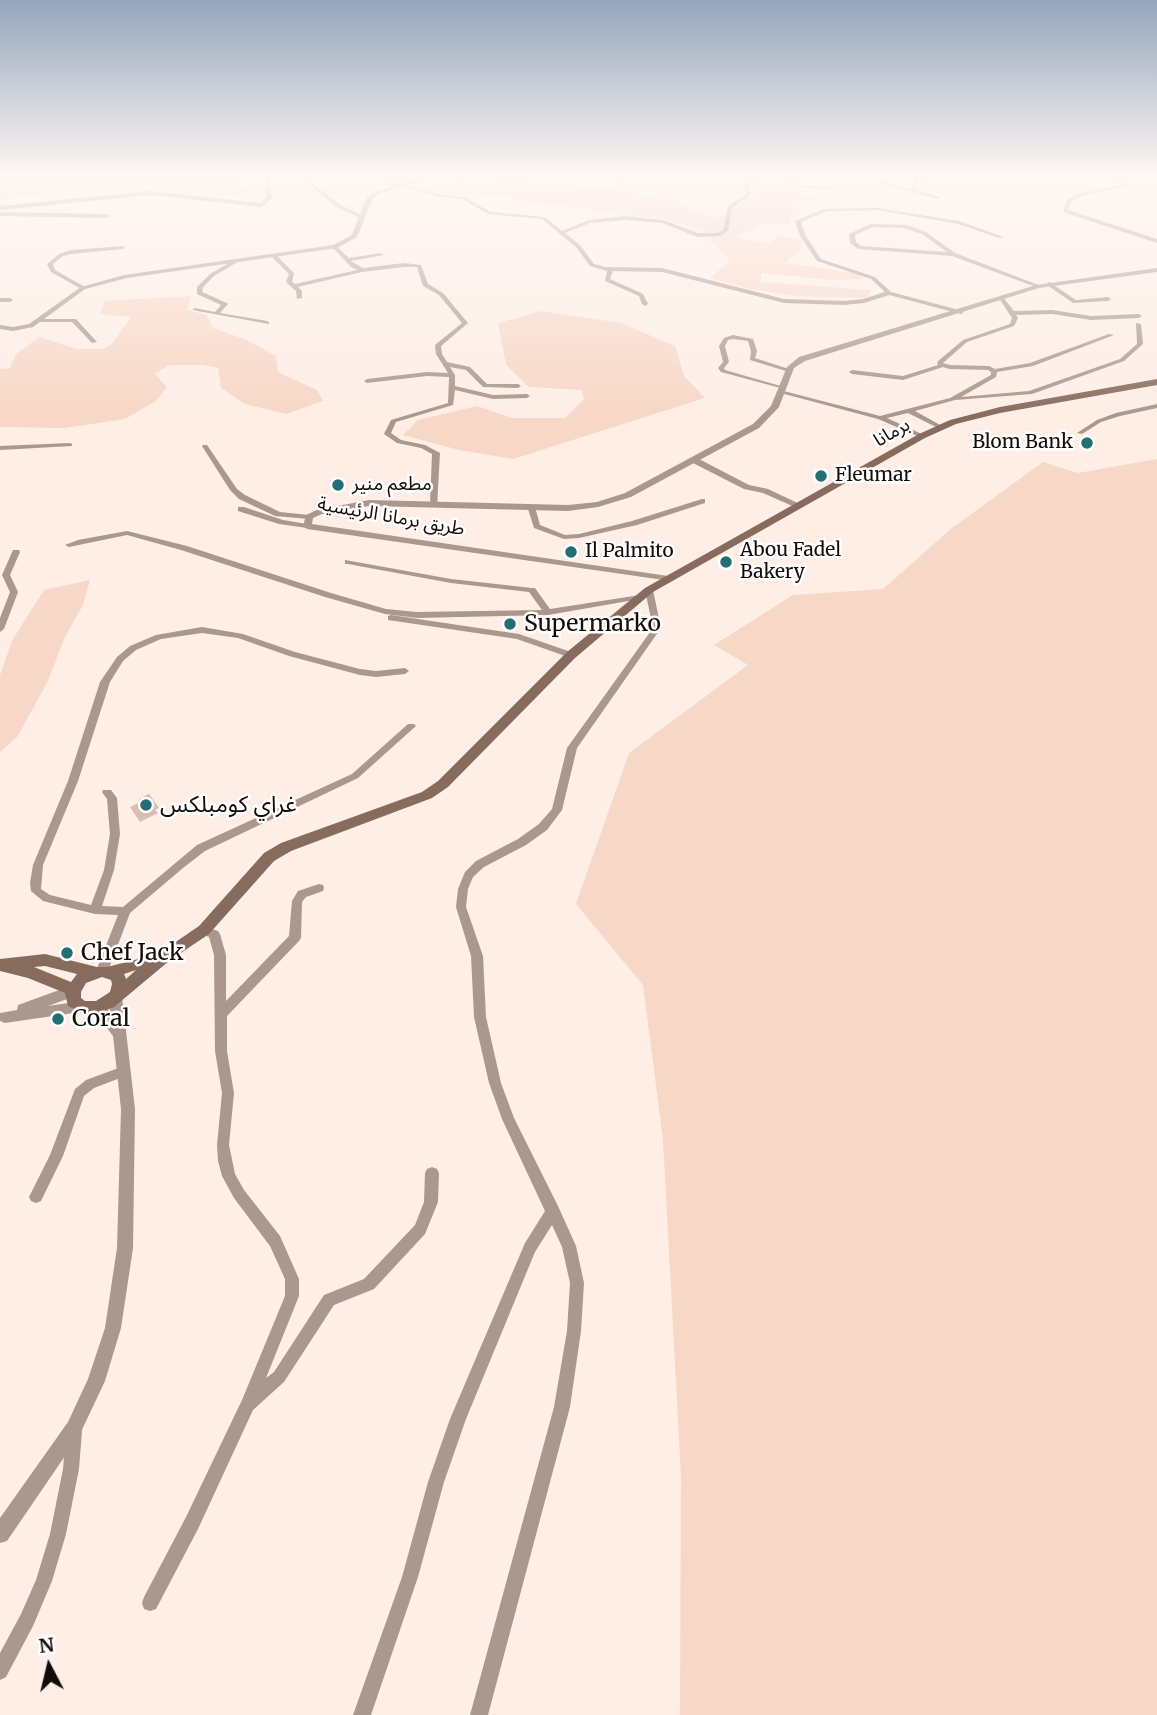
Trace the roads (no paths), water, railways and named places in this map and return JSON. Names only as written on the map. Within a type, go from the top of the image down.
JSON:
[{"type":"main road","name":"برمانا","points":[[668,579],[940,427],[984,413],[1157,382]]},
{"type":"main road","points":[[164,957],[81,979],[73,990],[74,1001],[82,1007],[99,1007],[204,930],[254,872],[277,852],[406,805],[443,784],[571,655],[645,594],[668,579]]},
{"type":"main road","points":[[0,966],[45,960],[102,972],[117,976],[120,984],[116,994]]},
{"type":"main road","points":[[0,966],[30,972],[73,990]]},
{"type":"street","points":[[59,257],[50,264],[53,271],[83,288]]},
{"type":"street","points":[[0,327],[25,328],[40,321],[83,288],[144,272],[275,257]]},
{"type":"street","points":[[275,257],[292,274],[289,282],[299,291],[299,298]]},
{"type":"street","points":[[344,257],[362,270]]},
{"type":"street","points":[[347,260],[367,257]]},
{"type":"street","points":[[586,257],[592,265],[610,270],[662,271],[758,296],[799,303],[856,302],[889,293],[961,312]]},
{"type":"street","points":[[817,257],[819,260],[876,275],[889,293]]},
{"type":"street","points":[[961,257],[1038,286]]},
{"type":"street","points":[[216,314],[225,304],[204,297],[198,290],[212,275],[236,261]]},
{"type":"street","points":[[294,286],[362,270],[404,264],[419,267],[425,285],[441,295],[465,323],[438,345],[452,375],[451,404],[393,421],[387,434],[399,443],[423,446],[436,453],[434,505]]},
{"type":"street","points":[[610,270],[607,280],[641,295],[645,304]]},
{"type":"street","points":[[922,436],[880,418],[723,371],[721,368],[726,362],[722,346],[726,339],[733,337],[751,340],[754,351],[752,359],[789,370],[794,363],[802,359],[1038,286],[1157,270]]},
{"type":"street","points":[[1049,284],[1074,302],[1108,299]]},
{"type":"street","points":[[940,366],[939,363],[947,354],[965,341],[1012,325],[1015,318],[1002,298]]},
{"type":"street","points":[[0,300],[10,300]]},
{"type":"street","points":[[1065,314],[1074,302]]},
{"type":"street","points":[[195,310],[267,323]]},
{"type":"street","points":[[880,418],[952,399],[1030,393],[1122,360],[1140,345],[1139,320],[1013,313]]},
{"type":"street","points":[[40,321],[74,320],[94,342]]},
{"type":"street","points":[[852,372],[903,377],[940,366],[989,368],[994,371],[1031,365],[1111,335]]},
{"type":"street","points":[[446,364],[468,368],[485,386],[518,386]]},
{"type":"street","name":"طريق برمانا الرئيسية","points":[[308,521],[340,507],[369,503],[532,509],[598,504],[628,495],[696,461],[756,426],[775,407],[789,370]]},
{"type":"street","points":[[952,399],[994,376],[994,371]]},
{"type":"street","points":[[367,381],[427,374],[452,375]]},
{"type":"street","points":[[451,387],[493,397],[527,396]]},
{"type":"street","points":[[1080,433],[1099,421],[1118,414],[1157,406]]},
{"type":"street","points":[[910,411],[940,427]]},
{"type":"street","points":[[0,448],[70,445]]},
{"type":"street","points":[[205,446],[234,490],[242,497],[278,513],[308,521]]},
{"type":"street","points":[[696,461],[747,487],[765,491],[800,506]]},
{"type":"street","points":[[532,509],[537,526],[565,537],[634,523],[702,501]]},
{"type":"street","points":[[241,509],[282,522],[308,521]]},
{"type":"street","name":"طريق برمانا الرئيسية","points":[[308,521],[668,579]]},
{"type":"street","points":[[69,545],[127,533],[385,611],[439,615],[548,612],[645,594],[657,628],[572,748],[556,810],[543,827],[522,842],[480,864],[469,875],[463,889],[461,906],[477,956],[480,1017],[495,1083],[509,1119],[569,1246],[577,1283],[562,1407],[480,1715]]},
{"type":"street","points":[[0,629],[13,592],[5,575],[16,552]]},
{"type":"street","points":[[348,562],[451,581],[532,590],[548,612]]},
{"type":"street","points":[[385,611],[391,618],[409,623],[519,637],[571,655]]},
{"type":"street","points":[[125,911],[95,910],[47,898],[36,891],[35,883],[38,865],[73,781],[105,682],[120,659],[132,648],[170,635],[202,630],[221,632],[360,672],[376,674],[405,671]]},
{"type":"street","points":[[102,972],[125,911],[201,848],[355,776],[411,726]]},
{"type":"street","points":[[95,910],[108,870],[115,834],[112,798],[107,792]]},
{"type":"street","points":[[222,1014],[295,938],[297,901],[302,894],[319,888]]},
{"type":"street","points":[[150,1603],[192,1523],[248,1405],[292,1296],[292,1279],[275,1241],[239,1194],[229,1176],[225,1161],[223,1145],[229,1093],[221,1051],[220,956],[214,934],[204,930]]},
{"type":"street","points":[[2,1017],[73,990]]},
{"type":"street","points":[[0,1534],[74,1428],[96,1381],[113,1328],[121,1290],[125,1248],[128,1109],[116,994]]},
{"type":"street","points":[[2,1017],[82,1007]]},
{"type":"street","points":[[99,1007],[119,1034]]},
{"type":"street","points":[[36,1197],[56,1156],[79,1093],[90,1084],[124,1071]]},
{"type":"street","points":[[248,1405],[279,1377],[329,1300],[369,1284],[414,1237],[431,1202],[432,1173]]},
{"type":"street","points":[[362,1715],[410,1577],[436,1482],[457,1419],[530,1248],[553,1210]]},
{"type":"street","points":[[0,1671],[31,1610],[58,1534],[71,1469],[74,1428]]},
{"type":"place","name":"Blom Bank","points":[[1087,443]]},
{"type":"place","name":"Fleumar","points":[[821,476]]},
{"type":"place","name":"مطعم منير","points":[[338,485]]},
{"type":"place","name":"Il Palmito","points":[[571,552]]},
{"type":"place","name":"Abou Fadel Bakery","points":[[726,562]]},
{"type":"place","name":"Supermarko","points":[[510,624]]},
{"type":"place","name":"غراي كومبلكس","points":[[146,805]]},
{"type":"place","name":"Chef Jack","points":[[67,953]]},
{"type":"place","name":"Coral","points":[[58,1019]]}]
